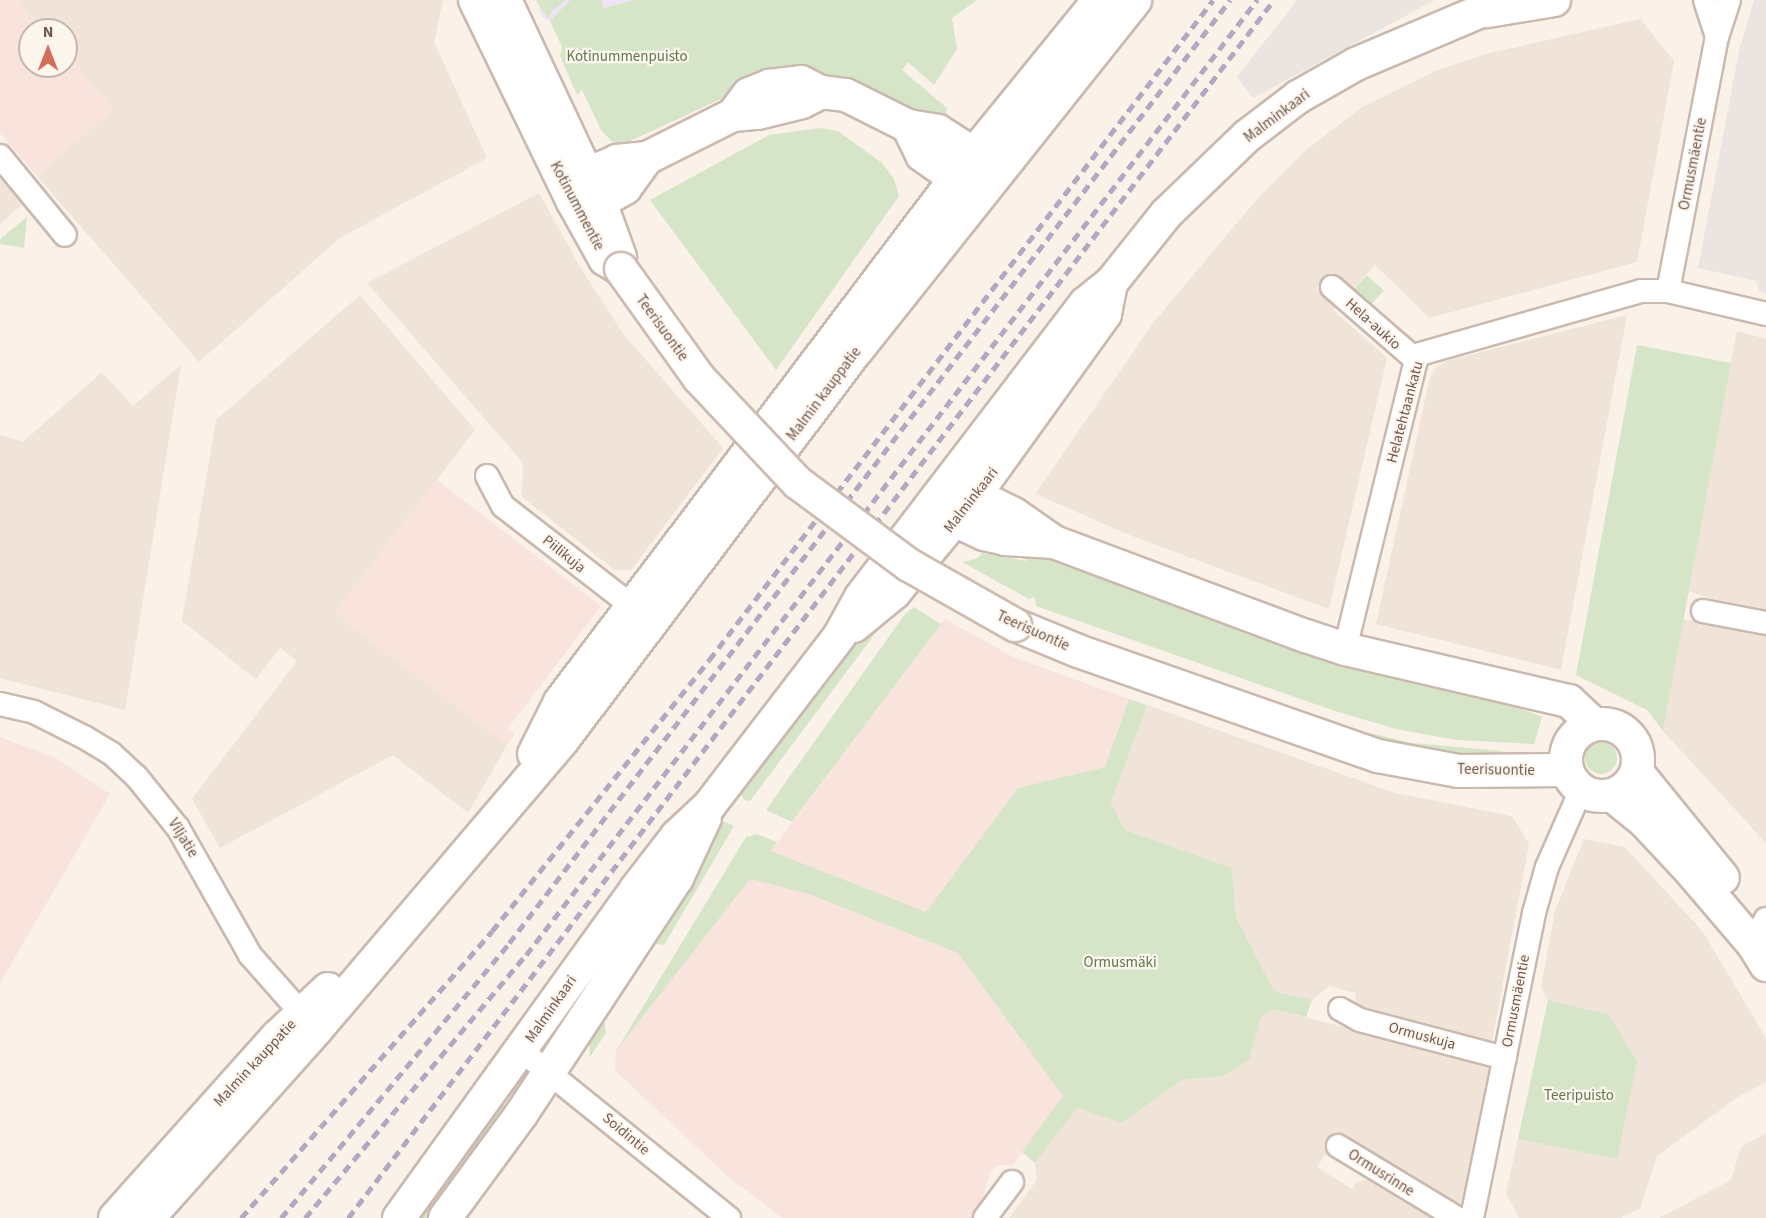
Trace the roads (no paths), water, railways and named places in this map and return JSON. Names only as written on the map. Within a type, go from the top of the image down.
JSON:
[{"type":"main road","name":"Kotinummentie","points":[[475,0],[616,260]]},
{"type":"main road","name":"Kotinummentie","points":[[504,0],[587,174],[586,201]]},
{"type":"main road","name":"Malmin kauppatie","points":[[115,1218],[408,920],[516,790],[562,741],[643,615],[965,166],[1099,0]]},
{"type":"main road","name":"Malmin kauppatie","points":[[643,615],[988,187],[1135,0]]},
{"type":"main road","name":"Malminkaari","points":[[399,1218],[522,1051],[636,889],[677,836],[710,806],[840,635],[861,597],[1086,303],[1112,283],[1197,182],[1298,97],[1356,64],[1497,6],[1554,0]]},
{"type":"main road","points":[[587,174],[617,161],[647,158],[733,115],[749,94],[769,86],[801,82],[821,92],[846,95],[908,126],[922,155],[965,166],[988,187]]},
{"type":"main road","points":[[586,201],[632,183],[647,158]]},
{"type":"main road","name":"Teerisuontie","points":[[616,260],[699,378],[798,483],[909,565],[1015,625],[1078,651],[1378,756],[1459,771],[1574,780]]},
{"type":"main road","name":"Malminkaari","points":[[840,635],[875,612],[956,521],[1105,314],[1112,283]]},
{"type":"main road","points":[[943,491],[975,495],[1014,514],[1054,542],[1345,649],[1526,693],[1569,701],[1584,730]]},
{"type":"main road","points":[[943,491],[956,521],[1005,539],[1054,542]]},
{"type":"main road","points":[[1617,726],[1629,736],[1637,749],[1637,772],[1625,788],[1612,795],[1596,796],[1574,780],[1566,755],[1584,730],[1617,726]]},
{"type":"main road","points":[[1637,772],[1718,871],[1763,942]]},
{"type":"main road","points":[[1612,795],[1645,822],[1763,942]]},
{"type":"main road","name":"Malminkaari","points":[[445,1218],[548,1072],[677,878],[699,837],[710,806]]},
{"type":"main road","name":"Malmin kauppatie","points":[[148,1218],[308,1022]]},
{"type":"street","name":"Ormusmäentie","points":[[1704,0],[1717,38]]},
{"type":"street","name":"Ormusmäentie","points":[[1668,291],[1717,38],[1729,0]]},
{"type":"street","points":[[0,156],[65,235]]},
{"type":"street","name":"Hela-aukio","points":[[1332,287],[1416,360]]},
{"type":"street","name":"Helatehtaankatu","points":[[1345,649],[1416,360],[1428,349],[1641,291],[1668,291],[1766,314]]},
{"type":"street","name":"Piilikuja","points":[[487,476],[503,506],[643,615]]},
{"type":"street","points":[[1703,610],[1766,623]]},
{"type":"street","name":"Viljatie","points":[[0,704],[34,712],[84,737],[111,753],[136,777],[178,828],[250,955],[308,1022]]},
{"type":"street","name":"Ormusmäentie","points":[[1472,1218],[1534,913],[1574,780]]},
{"type":"street","name":"Ormuskuja","points":[[1340,1009],[1360,1020],[1505,1059]]},
{"type":"street","name":"Soidintie","points":[[522,1051],[729,1218]]},
{"type":"street","name":"Ormusrinne","points":[[1338,1146],[1457,1218]]},
{"type":"street","points":[[985,1218],[1012,1182]]},
{"type":"railway","points":[[241,1218],[492,931],[709,660],[1213,0]]},
{"type":"railway","points":[[281,1218],[509,943],[1230,0]]},
{"type":"railway","points":[[305,1218],[526,955],[1257,0]]},
{"type":"railway","points":[[348,1218],[1274,0]]},
{"type":"park label","name":"Kotinummenpuisto","points":[[627,57]]},
{"type":"park label","name":"Ormusmäki","points":[[1120,963]]},
{"type":"park label","name":"Teeripuisto","points":[[1579,1096]]}]
